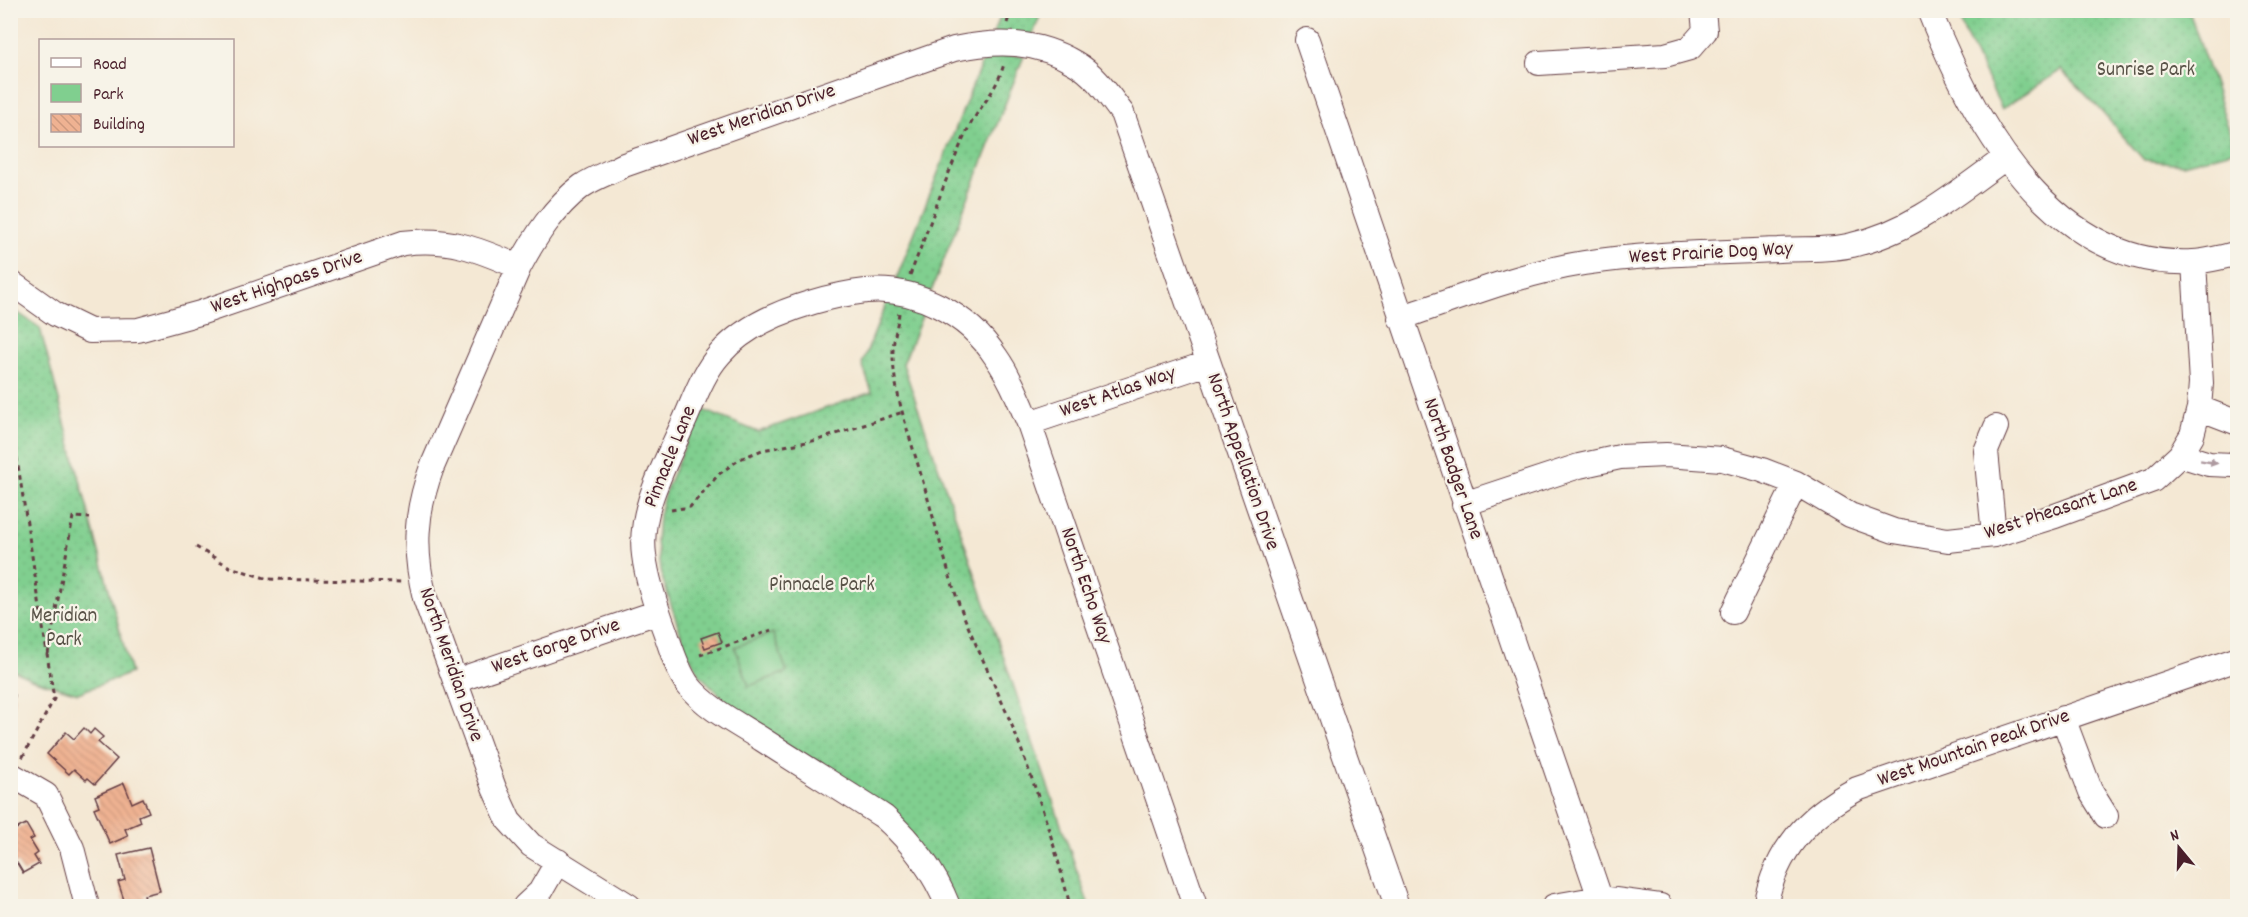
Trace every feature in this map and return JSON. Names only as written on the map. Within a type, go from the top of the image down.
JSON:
[{"type":"street","points":[[1539,63],[1665,55],[1689,48],[1705,31],[1703,10]]},
{"type":"street","points":[[1929,10],[1942,43],[1966,91],[2005,158],[2054,212],[2087,236],[2122,252],[2162,261],[2194,262],[2238,253]]},
{"type":"street","name":"North Badger Lane","points":[[1306,40],[1600,898]]},
{"type":"street","name":"West Meridian Drive","points":[[519,267],[534,239],[563,203],[584,185],[624,165],[954,49],[977,44],[1011,42],[1045,49]]},
{"type":"street","name":"North Appellation Drive","points":[[1045,49],[1077,63],[1102,87],[1122,113],[1397,906]]},
{"type":"street","name":"West Prairie Dog Way","points":[[1400,318],[1527,277],[1581,264],[1622,258],[1851,246],[1889,233],[1923,216],[1963,190],[2005,158]]},
{"type":"street","name":"West Highpass Drive","points":[[10,282],[55,314],[90,331],[138,330],[200,313],[403,243],[422,240],[450,242],[468,246],[519,267]]},
{"type":"street","points":[[2194,262],[2201,383],[2199,408],[2186,445],[2209,464],[2233,465],[2238,461]]},
{"type":"street","name":"North Meridian Drive","points":[[519,267],[421,496],[416,528],[418,573],[494,788],[509,821],[531,845],[629,906]]},
{"type":"street","name":"Pinnacle Lane","points":[[914,297],[868,291],[838,295],[763,321],[740,335],[720,354],[704,376],[661,474],[648,511],[644,554],[658,612],[675,658],[688,684],[707,703],[733,721],[884,817],[903,834],[922,859],[939,884],[948,906]]},
{"type":"street","name":"North Echo Way","points":[[914,297],[950,312],[976,331],[1009,379],[1029,423],[1195,906]]},
{"type":"street","name":"West Atlas Way","points":[[1029,423],[1208,363]]},
{"type":"street","points":[[2199,408],[2238,423]]},
{"type":"street","points":[[1994,535],[1986,451],[1996,428]]},
{"type":"street","name":"West Pheasant Lane","points":[[1464,504],[1579,466],[1620,457],[1666,455],[1722,459],[1762,470],[1796,483],[1850,515],[1894,531],[1948,540],[1994,535],[2055,516],[2153,480],[2186,445]]},
{"type":"street","points":[[1733,612],[1796,483]]},
{"type":"street","name":"West Gorge Drive","points":[[455,681],[658,612]]},
{"type":"street","name":"West Mountain Peak Drive","points":[[1765,906],[1774,872],[1790,843],[1815,817],[1835,801],[1857,789],[2238,658]]},
{"type":"street","points":[[2063,718],[2091,792],[2106,816]]},
{"type":"street","points":[[16,767],[46,795],[72,848],[87,906]]},
{"type":"street","points":[[525,906],[540,891],[558,861]]},
{"type":"street","points":[[1554,906],[1600,898],[1660,906]]},
{"type":"path","points":[[1007,24],[1011,10]]},
{"type":"path","points":[[1004,64],[992,94],[967,130],[914,297],[893,355],[903,412],[958,602],[984,666],[1015,732],[1046,819],[1070,906]]},
{"type":"path","points":[[671,510],[690,507],[720,474],[747,456],[762,450],[818,440],[903,412]]},
{"type":"path","points":[[10,413],[54,699],[16,767]]},
{"type":"path","points":[[47,658],[73,517],[90,518]]},
{"type":"path","points":[[196,547],[230,567],[268,579],[412,582]]},
{"type":"path","points":[[700,655],[772,630]]},
{"type":"green space","points":[[1003,11],[1042,11],[1031,39],[993,34]]},
{"type":"green space","name":"Sunrise Park","points":[[1957,11],[2189,11],[2236,150],[2183,164],[2144,160],[2093,102],[2061,70],[2002,109],[1964,32]]},
{"type":"green space","points":[[985,54],[1024,56],[931,292],[895,282]]},
{"type":"green space","name":"Pinnacle Park","points":[[887,301],[924,311],[903,364],[1089,906],[957,906],[934,862],[738,713],[700,675],[686,650],[660,571],[657,541],[659,515],[665,492],[701,409],[758,432],[872,392],[862,364]]},
{"type":"green space","name":"Meridian Park","points":[[11,308],[40,328],[131,673],[78,693],[31,679],[11,669]]},
{"type":"green space","points":[[773,633],[787,672],[749,686],[735,647]]},
{"type":"building","points":[[718,632],[722,642],[705,648],[701,638]]},
{"type":"building","points":[[10,694],[15,695],[12,709],[10,709]]},
{"type":"building","points":[[84,728],[90,734],[94,729],[103,737],[98,742],[117,759],[95,784],[88,778],[86,780],[74,769],[69,774],[47,754],[66,732],[74,739]]},
{"type":"building","points":[[124,783],[132,803],[143,798],[149,812],[139,816],[141,822],[125,829],[128,836],[110,844],[94,808],[99,806],[95,796]]},
{"type":"building","points":[[26,824],[34,838],[30,840],[38,853],[34,856],[39,864],[23,873],[17,863],[10,866],[10,832]]},
{"type":"building","points":[[149,848],[160,891],[144,895],[147,904],[126,906],[118,882],[125,880],[118,855]]}]
